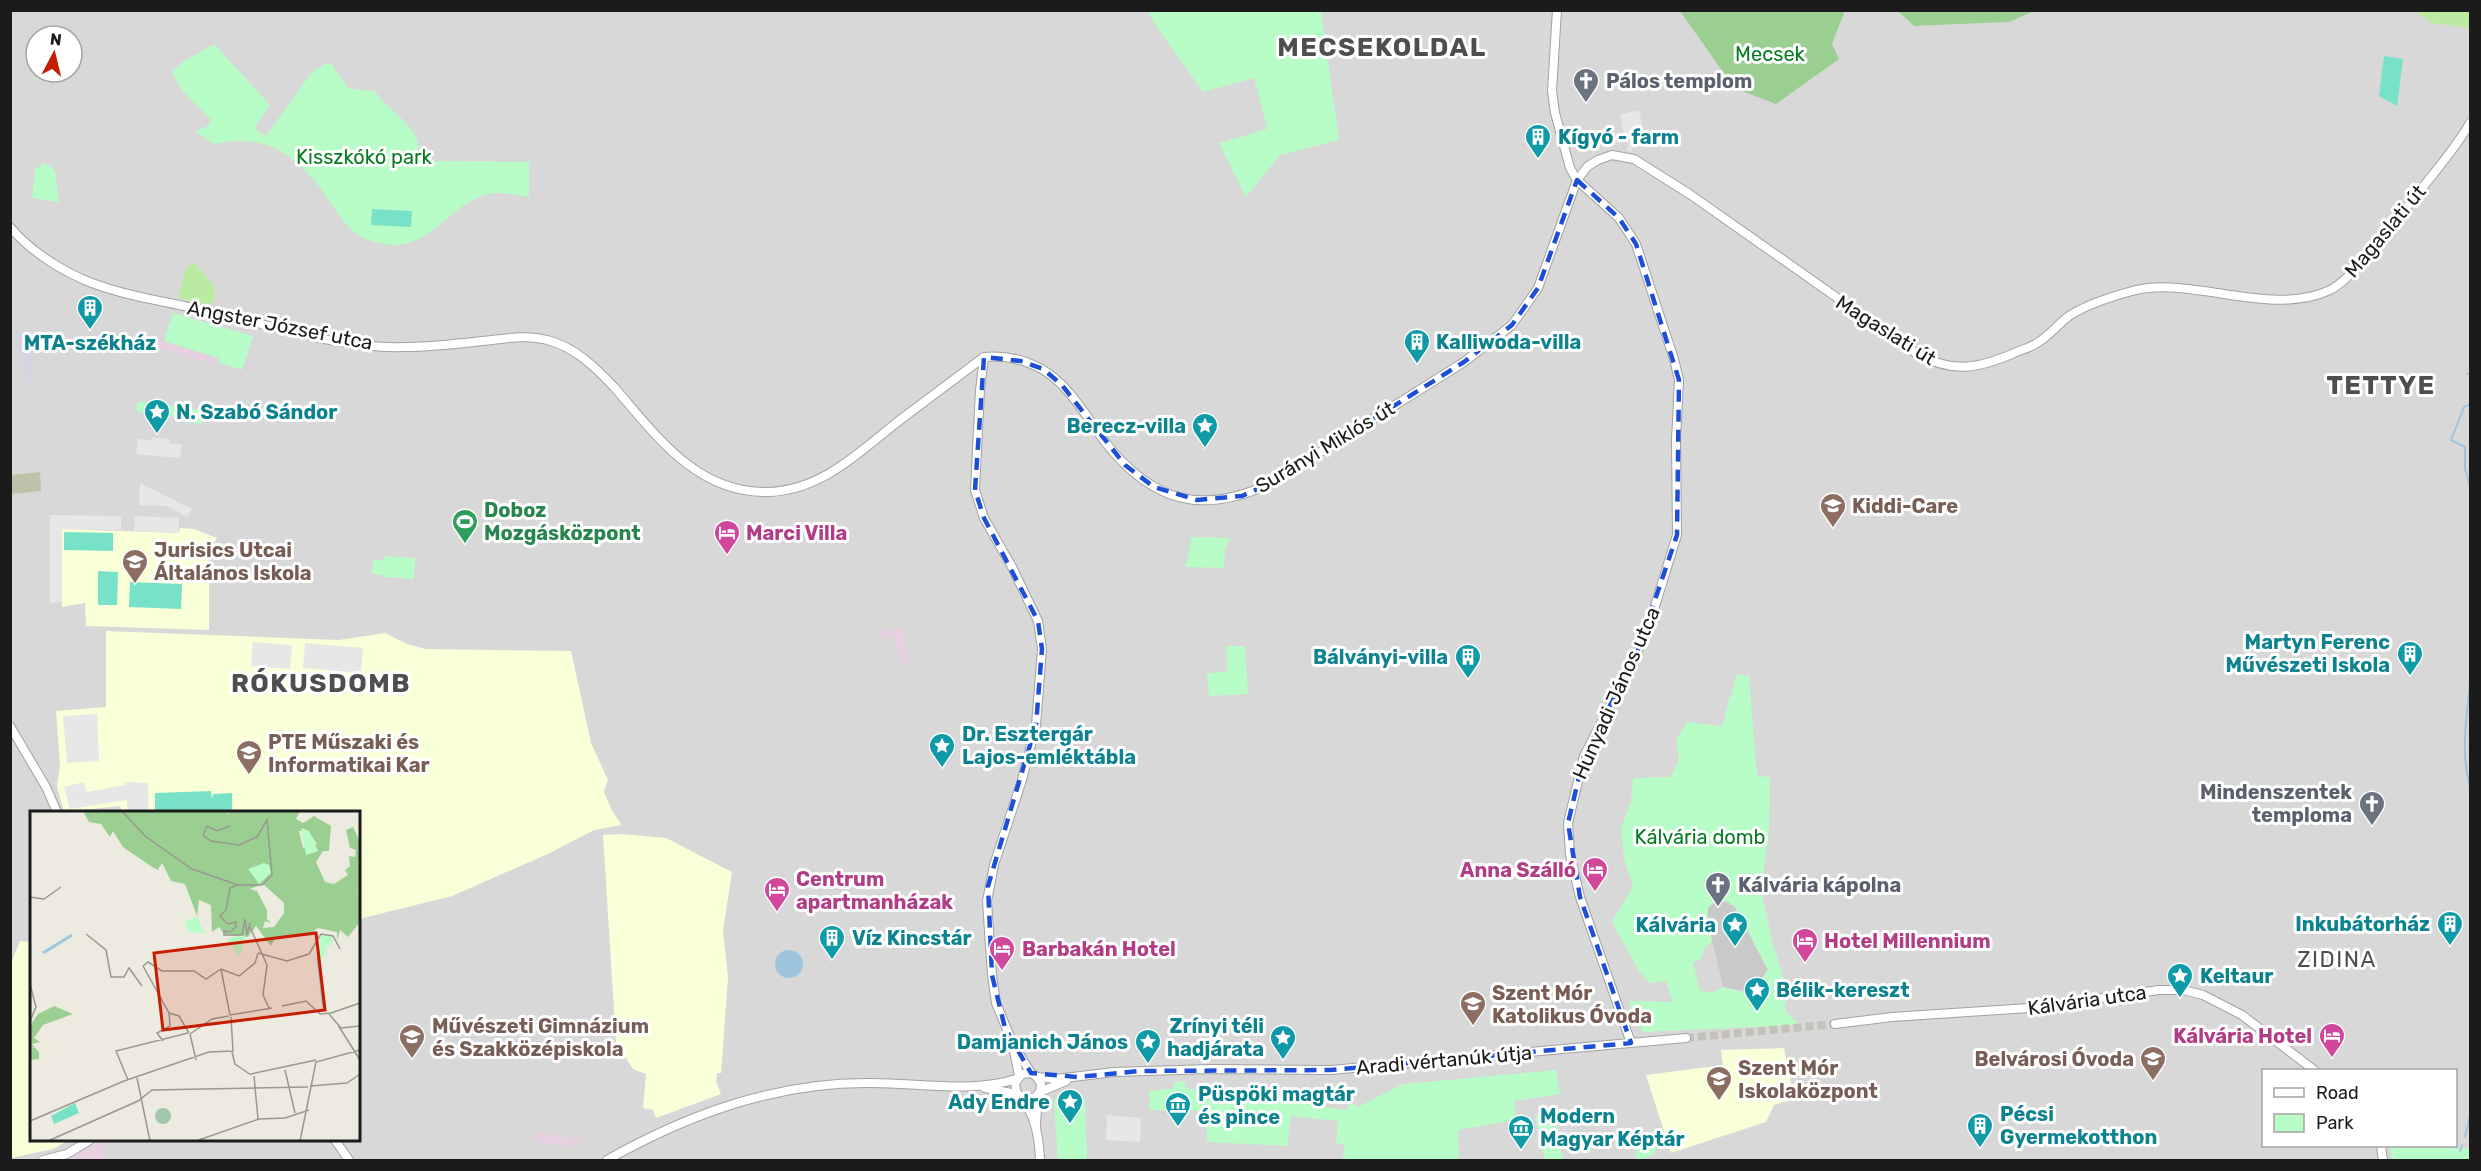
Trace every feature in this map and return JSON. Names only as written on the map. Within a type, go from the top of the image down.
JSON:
[{"type":"street","name":"Hunyadi János utca","points":[[1557,10],[1552,91],[1555,112],[1570,168],[1577,180],[1619,218],[1636,244],[1679,380],[1676,440],[1677,535],[1652,620],[1584,756],[1568,823],[1570,854],[1580,897],[1631,1043]]},
{"type":"street","name":"Magaslati út","points":[[1577,180],[1588,166],[1598,160],[1612,155],[1634,159],[1691,195],[1917,354],[1935,364],[1969,367],[1986,364],[2037,343],[2069,316],[2083,308],[2134,290],[2165,288],[2279,298],[2313,295],[2332,289],[2348,276],[2391,227],[2459,142],[2470,123]]},
{"type":"street","name":"Surányi Miklós út","points":[[984,357],[996,356],[1021,361],[1043,369],[1061,384],[1125,465],[1154,487],[1170,495],[1197,500],[1242,496],[1271,483],[1464,362],[1512,325],[1538,288],[1577,180]]},
{"type":"street","name":"Angster József utca","points":[[10,227],[18,237],[50,261],[90,282],[138,296],[310,336],[359,344],[403,347],[524,336],[546,339],[563,345],[594,366],[673,454],[691,469],[723,485],[762,492],[782,490],[821,479],[858,454],[984,357]]},
{"type":"street","points":[[984,357],[975,490],[984,518],[1012,567],[1038,621],[1042,649],[1036,725],[1022,780],[988,886],[988,920],[996,1003],[1013,1044],[1041,1084],[1036,1129],[1040,1161]]},
{"type":"street","points":[[10,726],[46,787],[56,811]]},
{"type":"street","name":"Kálvária utca","points":[[1835,1024],[1892,1017],[2029,1008],[2159,990],[2183,990],[2203,996],[2242,1015],[2311,1069]]},
{"type":"street","points":[[1631,1043],[1686,1038]]},
{"type":"street","name":"Aradi vértanúk útja","points":[[1034,1075],[1056,1079],[1114,1072],[1331,1070],[1631,1043]]},
{"type":"street","points":[[1013,1044],[1017,1078],[1014,1087],[1028,1106],[1036,1129]]},
{"type":"street","points":[[607,1161],[657,1133],[746,1099],[812,1088],[865,1083],[972,1086],[1005,1083],[1034,1075]]},
{"type":"street","name":"Aradi vértanúk útja","points":[[1039,1093],[1078,1077]]},
{"type":"street","points":[[972,1086],[1032,1099],[1039,1093]]},
{"type":"street","points":[[43,1161],[67,1154],[88,1141]]},
{"type":"street","points":[[336,1141],[349,1161]]},
{"type":"highlighted area","points":[[1577,180],[1619,218],[1636,244],[1679,380],[1677,535],[1637,653],[1584,756],[1568,823],[1580,897],[1631,1043],[1331,1070],[1140,1071],[1078,1077],[1031,1073],[1005,1028],[992,975],[988,886],[1036,725],[1042,649],[1038,621],[984,518],[975,490],[984,357],[1021,361],[1043,369],[1061,384],[1125,465],[1154,487],[1197,500],[1242,496],[1271,483],[1464,362],[1512,325],[1538,288]]},
{"type":"shaded area","points":[[1889,10],[1899,12],[1914,26],[2008,22],[2034,10],[2470,11],[2470,1160],[11,1160],[10,11],[1680,11],[1734,88],[1832,44],[1845,11]]},
{"type":"shaded area","points":[[1639,110],[1644,134],[1637,136],[1631,152],[1627,150],[1630,138],[1624,139],[1620,115]]},
{"type":"shaded area","points":[[16,333],[36,336],[28,390],[22,369]]},
{"type":"shaded area","points":[[157,340],[217,359],[215,365],[155,346]]},
{"type":"shaded area","points":[[152,437],[170,439],[169,443],[182,445],[180,458],[136,454],[138,439],[152,440]]},
{"type":"shaded area","points":[[40,472],[41,491],[11,494],[11,475]]},
{"type":"shaded area","points":[[140,483],[192,509],[187,517],[167,506],[139,505]]},
{"type":"shaded area","points":[[50,515],[121,516],[121,530],[62,529],[62,602],[50,603]]},
{"type":"shaded area","points":[[135,516],[179,518],[179,533],[134,531]]},
{"type":"shaded area","name":"Jurisics Utcai Általános Iskola","points":[[180,528],[194,529],[217,538],[209,552],[209,630],[86,626],[85,603],[62,607],[62,529],[179,533]]},
{"type":"shaded area","points":[[901,627],[909,664],[900,666],[894,636],[881,638],[880,631]]},
{"type":"shaded area","name":"PTE Műszaki és Informatikai Kar","points":[[106,631],[339,640],[385,633],[407,644],[425,649],[571,651],[591,743],[608,780],[604,792],[612,811],[622,825],[594,830],[550,853],[452,896],[360,919],[360,811],[122,811],[120,806],[64,811],[57,787],[60,765],[56,711],[106,707]]},
{"type":"shaded area","points":[[253,642],[292,645],[290,669],[251,666]]},
{"type":"shaded area","points":[[305,643],[363,648],[361,673],[303,668]]},
{"type":"shaded area","points":[[97,714],[99,761],[67,763],[63,716]]},
{"type":"shaded area","points":[[84,782],[87,792],[125,785],[125,782],[148,783],[149,811],[128,811],[127,800],[70,809],[64,787]]},
{"type":"shaded area","points":[[621,834],[666,838],[732,872],[723,930],[728,978],[721,1073],[717,1073],[716,1081],[721,1094],[656,1118],[653,1110],[643,1108],[646,1074],[633,1069],[616,1043],[603,835]]},
{"type":"shaded area","name":"Kálvária","points":[[1716,900],[1728,902],[1735,907],[1768,970],[1751,992],[1723,987],[1707,918],[1708,908]]},
{"type":"shaded area","points":[[20,941],[30,942],[30,1141],[67,1141],[53,1149],[11,1158],[11,963]]},
{"type":"shaded area","name":"Szent Mór Iskolaközpont","points":[[1784,1048],[1794,1099],[1774,1105],[1766,1122],[1671,1153],[1646,1075],[1723,1065],[1721,1050]]},
{"type":"shaded area","points":[[1107,1115],[1141,1118],[1140,1142],[1106,1140]]},
{"type":"shaded area","points":[[537,1132],[580,1139],[578,1148],[535,1141]]},
{"type":"shaded area","points":[[95,1141],[101,1141],[105,1160],[67,1160]]},
{"type":"green space","points":[[2034,10],[2009,22],[1914,26],[1899,12],[1889,11]]},
{"type":"green space","points":[[1149,11],[1321,11],[1339,140],[1280,155],[1246,197],[1219,143],[1267,129],[1254,78],[1203,92],[1152,20]]},
{"type":"green space","name":"Mecsek","points":[[1680,11],[1845,11],[1832,44],[1839,59],[1776,104],[1734,88]]},
{"type":"green space","points":[[2415,11],[2470,11],[2470,28],[2431,23]]},
{"type":"green space","name":"Kisszkókó park","points":[[214,44],[270,105],[254,128],[266,136],[312,72],[327,63],[332,65],[349,89],[375,91],[411,129],[416,137],[418,157],[435,161],[529,162],[529,197],[498,193],[479,197],[464,205],[428,233],[402,244],[385,244],[366,239],[344,222],[306,171],[280,151],[250,141],[214,144],[195,131],[208,126],[211,120],[183,92],[172,72],[184,61]]},
{"type":"green space","points":[[2384,56],[2403,59],[2397,106],[2379,96]]},
{"type":"green space","points":[[45,163],[55,170],[59,202],[32,198],[35,169]]},
{"type":"green space","points":[[372,209],[412,211],[411,227],[371,225]]},
{"type":"green space","points":[[193,262],[213,285],[215,297],[213,303],[204,304],[178,298],[185,270]]},
{"type":"green space","points":[[173,313],[253,336],[242,370],[218,362],[219,358],[164,341]]},
{"type":"green space","points":[[139,401],[203,410],[201,424],[138,412],[136,407]]},
{"type":"green space","points":[[64,532],[113,533],[113,551],[64,550]]},
{"type":"green space","points":[[1192,537],[1230,538],[1225,550],[1224,568],[1185,567]]},
{"type":"green space","points":[[385,556],[415,558],[414,579],[383,577],[384,566],[383,575],[372,574],[373,559],[384,561]]},
{"type":"green space","points":[[98,571],[118,572],[117,605],[98,605]]},
{"type":"green space","points":[[130,582],[182,584],[181,609],[129,607]]},
{"type":"green space","points":[[1226,646],[1245,646],[1248,694],[1209,696],[1207,673],[1227,672]]},
{"type":"green space","name":"Kálvária domb","points":[[1737,674],[1749,676],[1757,776],[1770,777],[1769,831],[1761,891],[1773,944],[1789,996],[1784,1005],[1786,1012],[1799,1025],[1643,1032],[1632,1013],[1629,1001],[1671,1002],[1672,1000],[1666,981],[1650,983],[1640,973],[1612,922],[1633,886],[1624,858],[1621,828],[1631,802],[1633,778],[1671,777],[1679,759],[1676,740],[1687,722],[1722,726]],"holes":[[[1716,900],[1728,902],[1735,907],[1768,970],[1754,990],[1746,993],[1723,987],[1711,993],[1700,990],[1693,963],[1700,960],[1705,948],[1712,942],[1707,918],[1708,908]]]},
{"type":"green space","points":[[211,791],[212,799],[213,794],[232,793],[232,811],[155,811],[155,793]]},
{"type":"green space","points":[[1556,1070],[1560,1094],[1514,1101],[1516,1120],[1458,1130],[1459,1158],[1452,1160],[1343,1160],[1344,1144],[1336,1143],[1338,1121],[1291,1116],[1287,1146],[1207,1142],[1207,1111],[1150,1110],[1149,1091],[1174,1088],[1174,1082],[1185,1081],[1186,1088],[1263,1098],[1264,1088],[1276,1089],[1275,1099],[1346,1110],[1350,1104],[1358,1107],[1403,1084]]},
{"type":"green space","points":[[1061,1095],[1085,1098],[1087,1160],[1058,1160],[1054,1103],[1055,1099]]},
{"type":"green space","points":[[1552,1112],[1563,1160],[1545,1160],[1535,1115]]},
{"type":"green space","points":[[1652,1134],[1655,1153],[1637,1160],[1634,1142]]},
{"type":"green space","points":[[2390,1147],[2470,1149],[2470,1160],[2392,1160]]},
{"type":"water","points":[[789,950],[799,954],[803,964],[799,974],[789,978],[779,974],[775,964],[779,954]]},
{"type":"waterway","points":[[2470,404],[2464,407],[2451,440],[2465,447],[2465,469],[2470,486]]},
{"type":"waterway","points":[[2470,682],[2465,748],[2470,786]]},
{"type":"waterway","points":[[2465,1137],[2470,1116]]},
{"type":"waterway","points":[[2460,1151],[2462,1145]]},
{"type":"tunnel","points":[[1686,1038],[1835,1024]]},
{"type":"place","name":"Pálos templom","points":[[1586,104]]},
{"type":"place","name":"Kígyó - farm","points":[[1538,160]]},
{"type":"place","name":"MTA-székház","points":[[90,331]]},
{"type":"place","name":"Kalliwoda-villa","points":[[1417,365]]},
{"type":"place","name":"N. Szabó Sándor","points":[[157,435]]},
{"type":"place","name":"Berecz-villa","points":[[1205,449]]},
{"type":"place","name":"Kiddi-Care","points":[[1833,529]]},
{"type":"place","name":"Doboz Mozgásközpont","points":[[465,545]]},
{"type":"place","name":"Marci Villa","points":[[727,556]]},
{"type":"place","name":"Jurisics Utcai Általános Iskola","points":[[135,585]]},
{"type":"place","name":"Martyn Ferenc Művészeti Iskola","points":[[2410,677]]},
{"type":"place","name":"Bálványi-villa","points":[[1468,680]]},
{"type":"place","name":"Dr. Esztergár Lajos-emléktábla","points":[[942,769]]},
{"type":"place","name":"PTE Műszaki és Informatikai Kar","points":[[249,776]]},
{"type":"place","name":"Mindenszentek temploma","points":[[2372,827]]},
{"type":"place","name":"Anna Szálló","points":[[1595,893]]},
{"type":"place","name":"Kálvária kápolna","points":[[1718,908]]},
{"type":"place","name":"Centrum apartmanházak","points":[[777,913]]},
{"type":"place","name":"Inkubátorház","points":[[2450,947]]},
{"type":"place","name":"Kálvária","points":[[1735,948]]},
{"type":"place","name":"Víz Kincstár","points":[[832,961]]},
{"type":"place","name":"Hotel Millennium","points":[[1805,964]]},
{"type":"place","name":"Barbakán Hotel","points":[[1002,972]]},
{"type":"place","name":"Keltaur","points":[[2180,999]]},
{"type":"place","name":"Bélik-kereszt","points":[[1757,1013]]},
{"type":"place","name":"Szent Mór Katolikus Óvoda","points":[[1473,1027]]},
{"type":"place","name":"Kálvária Hotel","points":[[2332,1059]]},
{"type":"place","name":"Művészeti Gimnázium és Szakközépiskola","points":[[412,1060]]},
{"type":"place","name":"Zrínyi téli hadjárata","points":[[1283,1061]]},
{"type":"place","name":"Damjanich János","points":[[1148,1065]]},
{"type":"place","name":"Belvárosi Óvoda","points":[[2153,1082]]},
{"type":"place","name":"Szent Mór Iskolaközpont","points":[[1719,1102]]},
{"type":"place","name":"Ady Endre","points":[[1070,1125]]},
{"type":"place","name":"Püspöki magtár és pince","points":[[1178,1128]]},
{"type":"place","name":"Pécsi Gyermekotthon","points":[[1980,1149]]},
{"type":"place","name":"Modern Magyar Képtár","points":[[1521,1151]]},
{"type":"district","name":"MECSEKOLDAL","points":[[1382,47]]},
{"type":"district","name":"TETTYE","points":[[2381,385]]},
{"type":"district","name":"RÓKUSDOMB","points":[[321,683]]},
{"type":"district","name":"ZIDINA","points":[[2337,959]]}]
